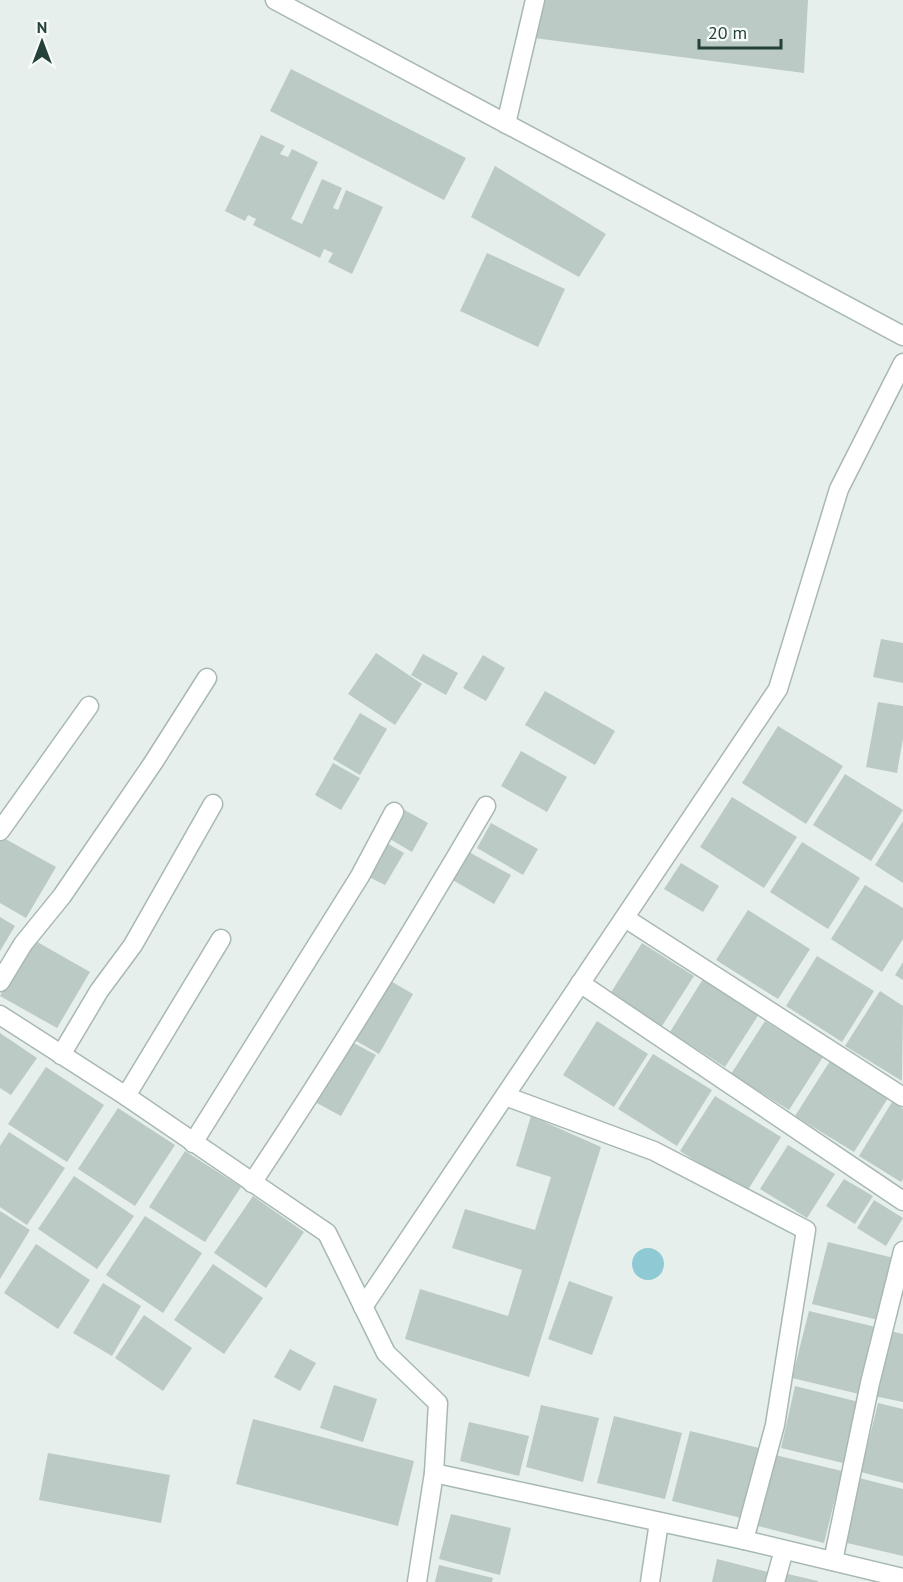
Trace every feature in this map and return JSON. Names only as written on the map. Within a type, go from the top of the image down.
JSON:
[{"type":"street","points":[[275,0],[903,336]]},
{"type":"street","points":[[506,124],[535,0]]},
{"type":"street","points":[[363,1307],[778,689],[839,489],[903,363]]},
{"type":"street","points":[[0,982],[23,944],[62,896],[140,782],[207,678]]},
{"type":"street","points":[[0,831],[89,706]]},
{"type":"street","points":[[61,1055],[99,991],[133,945],[213,804]]},
{"type":"street","points":[[252,1183],[294,1121],[420,918],[486,806]]},
{"type":"street","points":[[193,1143],[360,876],[394,812]]},
{"type":"street","points":[[625,918],[903,1097]]},
{"type":"street","points":[[126,1096],[221,939]]},
{"type":"street","points":[[580,982],[903,1201]]},
{"type":"street","points":[[0,1015],[126,1096],[327,1233],[386,1353],[438,1403],[434,1473],[417,1582]]},
{"type":"street","points":[[505,1096],[654,1150],[806,1230],[776,1425],[744,1540]]},
{"type":"street","points":[[833,1561],[870,1383],[903,1251]]},
{"type":"street","points":[[434,1473],[744,1540],[898,1578]]},
{"type":"street","points":[[650,1582],[659,1522]]},
{"type":"street","points":[[775,1582],[784,1550]]},
{"type":"water","points":[[648,1248],[660,1252],[664,1264],[660,1276],[648,1280],[636,1276],[632,1264],[636,1252]]},
{"type":"building","points":[[544,0],[808,0],[804,73],[534,38]]},
{"type":"building","points":[[291,69],[466,158],[444,200],[270,111]]},
{"type":"building","points":[[261,135],[285,146],[280,154],[288,157],[292,149],[318,162],[291,219],[302,224],[322,179],[342,188],[333,208],[338,210],[346,190],[383,207],[352,274],[328,262],[333,253],[324,249],[320,258],[253,225],[256,219],[248,215],[245,221],[225,211]]},
{"type":"building","points":[[495,166],[606,234],[579,277],[471,217]]},
{"type":"building","points":[[487,253],[565,289],[538,347],[460,311]]},
{"type":"building","points":[[881,639],[903,643],[903,683],[873,677]]},
{"type":"building","points":[[376,653],[422,684],[395,725],[348,694]]},
{"type":"building","points":[[423,654],[458,673],[446,695],[411,675]]},
{"type":"building","points":[[483,655],[505,668],[486,701],[463,688]]},
{"type":"building","points":[[545,691],[615,731],[595,765],[525,725]]},
{"type":"building","points":[[878,702],[903,706],[903,738],[897,773],[866,767]]},
{"type":"building","points":[[360,713],[387,729],[360,775],[333,759]]},
{"type":"building","points":[[778,726],[843,766],[806,824],[742,783]]},
{"type":"building","points":[[521,751],[567,777],[547,812],[501,786]]},
{"type":"building","points":[[333,763],[360,778],[341,810],[315,795]]},
{"type":"building","points":[[845,774],[903,810],[871,861],[813,825]]},
{"type":"building","points":[[732,797],[797,837],[764,888],[700,847]]},
{"type":"building","points":[[401,808],[428,823],[412,852],[385,836]]},
{"type":"building","points":[[903,821],[903,883],[875,865]]},
{"type":"building","points":[[491,823],[538,849],[523,875],[477,848]]},
{"type":"building","points":[[0,836],[56,867],[26,918],[0,903]]},
{"type":"building","points":[[383,841],[404,853],[385,885],[363,874]]},
{"type":"building","points":[[802,842],[860,878],[828,929],[770,892]]},
{"type":"building","points":[[467,851],[511,875],[494,904],[451,879]]},
{"type":"building","points":[[681,863],[719,886],[703,912],[664,889]]},
{"type":"building","points":[[865,885],[903,908],[903,939],[882,972],[831,939]]},
{"type":"building","points":[[748,910],[810,949],[778,999],[716,960]]},
{"type":"building","points":[[0,917],[15,926],[0,951]]},
{"type":"building","points":[[32,939],[90,972],[57,1028],[0,996]]},
{"type":"building","points":[[642,943],[694,976],[662,1026],[610,994]]},
{"type":"building","points":[[817,956],[874,991],[842,1042],[786,1006]]},
{"type":"building","points":[[903,962],[903,980],[895,975]]},
{"type":"building","points":[[387,979],[413,994],[379,1054],[353,1039]]},
{"type":"building","points":[[703,979],[759,1014],[725,1067],[670,1032]]},
{"type":"building","points":[[880,991],[903,1006],[902,1081],[845,1046]]},
{"type":"building","points":[[597,1021],[648,1054],[614,1107],[563,1075]]},
{"type":"building","points":[[765,1021],[823,1057],[789,1110],[731,1074]]},
{"type":"building","points":[[0,1033],[37,1058],[11,1095],[0,1088]]},
{"type":"building","points":[[350,1041],[376,1055],[341,1116],[315,1102]]},
{"type":"building","points":[[653,1054],[712,1090],[677,1146],[618,1109]]},
{"type":"building","points":[[830,1061],[888,1098],[854,1152],[795,1116]]},
{"type":"building","points":[[46,1067],[104,1105],[67,1162],[8,1124]]},
{"type":"building","points":[[715,1096],[781,1137],[746,1193],[680,1151]]},
{"type":"building","points":[[892,1102],[903,1109],[903,1179],[901,1182],[859,1156]]},
{"type":"building","points":[[118,1108],[175,1145],[135,1206],[78,1169]]},
{"type":"building","points":[[531,1116],[601,1147],[529,1377],[405,1339],[420,1289],[508,1316],[522,1270],[452,1248],[465,1209],[535,1230],[551,1177],[516,1166]]},
{"type":"building","points":[[9,1132],[65,1168],[27,1225],[0,1207],[0,1146]]},
{"type":"building","points":[[788,1145],[835,1174],[807,1218],[760,1189]]},
{"type":"building","points":[[185,1151],[241,1187],[205,1242],[149,1207]]},
{"type":"building","points":[[74,1176],[134,1216],[97,1269],[38,1229]]},
{"type":"building","points":[[844,1179],[873,1196],[855,1224],[826,1206]]},
{"type":"building","points":[[253,1196],[304,1232],[266,1288],[214,1253]]},
{"type":"building","points":[[874,1200],[903,1218],[886,1246],[857,1228]]},
{"type":"building","points":[[0,1211],[30,1230],[0,1279]]},
{"type":"building","points":[[145,1216],[202,1253],[163,1313],[106,1275]]},
{"type":"building","points":[[828,1242],[894,1258],[878,1320],[812,1304]]},
{"type":"building","points":[[36,1244],[90,1280],[58,1329],[4,1293]]},
{"type":"building","points":[[213,1264],[263,1298],[224,1354],[174,1320]]},
{"type":"building","points":[[569,1281],[613,1297],[592,1355],[548,1339]]},
{"type":"building","points":[[103,1283],[141,1306],[112,1356],[73,1333]]},
{"type":"building","points":[[809,1311],[876,1327],[859,1394],[792,1378]]},
{"type":"building","points":[[144,1315],[192,1348],[163,1391],[115,1358]]},
{"type":"building","points":[[890,1331],[903,1334],[903,1402],[874,1396]]},
{"type":"building","points":[[290,1349],[316,1363],[300,1391],[274,1377]]},
{"type":"building","points":[[334,1385],[377,1399],[363,1442],[320,1428]]},
{"type":"building","points":[[795,1386],[859,1402],[843,1463],[781,1448]]},
{"type":"building","points":[[878,1403],[903,1409],[903,1483],[861,1472]]},
{"type":"building","points":[[541,1405],[599,1418],[583,1482],[526,1467]]},
{"type":"building","points":[[614,1416],[682,1433],[665,1499],[597,1483]]},
{"type":"building","points":[[253,1419],[414,1461],[398,1526],[236,1484]]},
{"type":"building","points":[[469,1422],[529,1436],[519,1476],[460,1461]]},
{"type":"building","points":[[690,1431],[759,1448],[741,1518],[672,1501]]},
{"type":"building","points":[[48,1453],[170,1475],[161,1523],[39,1500]]},
{"type":"building","points":[[775,1455],[842,1471],[824,1543],[758,1526]]},
{"type":"building","points":[[859,1478],[903,1489],[903,1556],[843,1542]]},
{"type":"building","points":[[451,1514],[511,1528],[500,1575],[439,1559]]},
{"type":"building","points":[[717,1559],[768,1572],[766,1582],[712,1582]]},
{"type":"building","points":[[439,1565],[493,1578],[492,1582],[435,1582]]},
{"type":"building","points":[[779,1572],[818,1581],[818,1582],[777,1582]]}]
